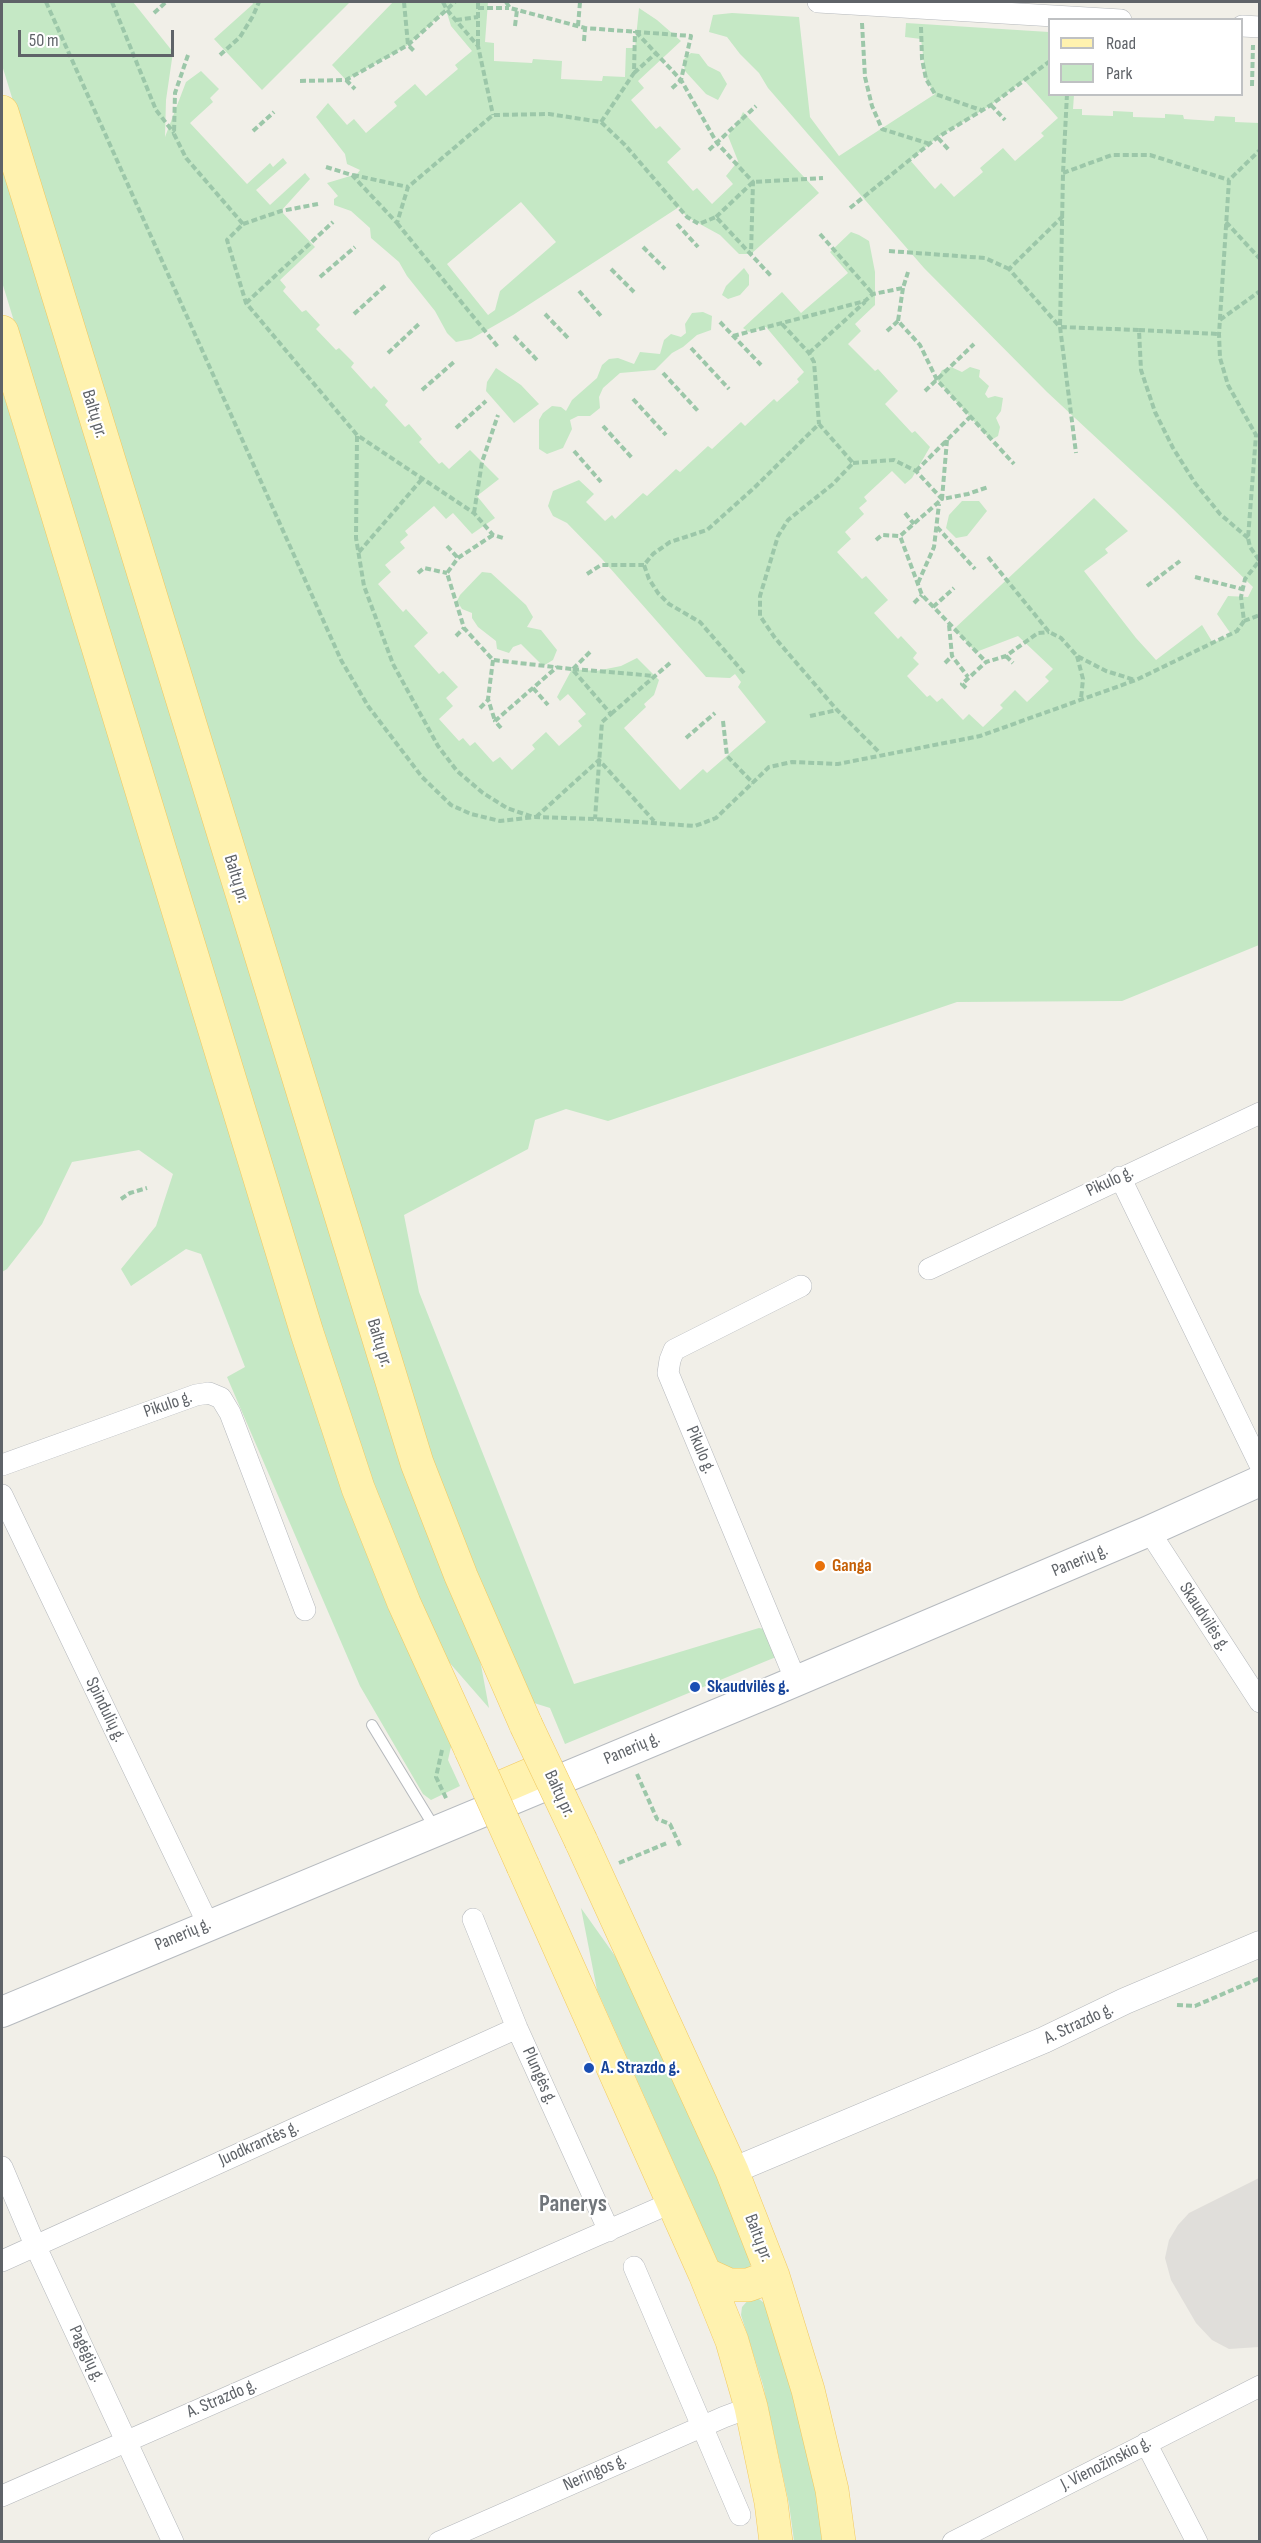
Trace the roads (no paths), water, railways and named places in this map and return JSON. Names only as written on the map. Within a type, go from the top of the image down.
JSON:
[{"type":"main road","name":"Baltų pr.","points":[[2,112],[417,1463],[461,1576],[526,1725],[732,2171],[772,2276],[808,2390],[832,2490],[840,2541]]},
{"type":"main road","points":[[2,332],[307,1333],[358,1488],[404,1603],[457,1748],[490,1792],[705,2274],[732,2341],[751,2407],[771,2502],[776,2541]]},
{"type":"main road","name":"Panerių g.","points":[[2,2012],[208,1924],[796,1681],[1149,1531],[1260,1481]]},
{"type":"main road","points":[[490,1792],[546,1768]]},
{"type":"main road","points":[[705,2274],[729,2285],[748,2285],[772,2276]]},
{"type":"street","points":[[818,2],[1085,18]]},
{"type":"street","name":"Pikulo g.","points":[[929,1269],[1260,1113]]},
{"type":"street","points":[[1120,1177],[1260,1465]]},
{"type":"street","name":"Pikulo g.","points":[[796,1681],[668,1373],[669,1360],[674,1350],[801,1286]]},
{"type":"street","name":"Pikulo g.","points":[[2,1465],[196,1395],[209,1393],[215,1395],[221,1398],[230,1413],[305,1610]]},
{"type":"street","name":"Spindulių g.","points":[[2,1495],[208,1924]]},
{"type":"street","name":"Skaudvilės g.","points":[[1149,1531],[1260,1702]]},
{"type":"street","name":"Plungės g.","points":[[473,1919],[518,2028],[609,2231]]},
{"type":"street","name":"A. Strazdo g.","points":[[732,2171],[1044,2040],[1125,2001],[1260,1944]]},
{"type":"street","name":"Juodkrantės g.","points":[[2,2261],[518,2028]]},
{"type":"street","name":"Pagėgių g.","points":[[2,2167],[35,2245],[173,2541]]},
{"type":"street","name":"A. Strazdo g.","points":[[2,2496],[673,2202]]},
{"type":"street","points":[[634,2266],[740,2515]]},
{"type":"street","name":"J. Vienožinskio g.","points":[[953,2541],[1260,2386]]},
{"type":"street","name":"Neringos g.","points":[[440,2541],[751,2407]]},
{"type":"street","points":[[1146,2443],[1197,2541]]},
{"type":"lane","points":[[372,1725],[446,1826]]},
{"type":"place","name":"Ganga","points":[[820,1566]]},
{"type":"place","name":"Skaudvilės g.","points":[[695,1687]]},
{"type":"place","name":"A. Strazdo g.","points":[[589,2068]]},
{"type":"district","name":"Panerys","points":[[573,2205]]}]
